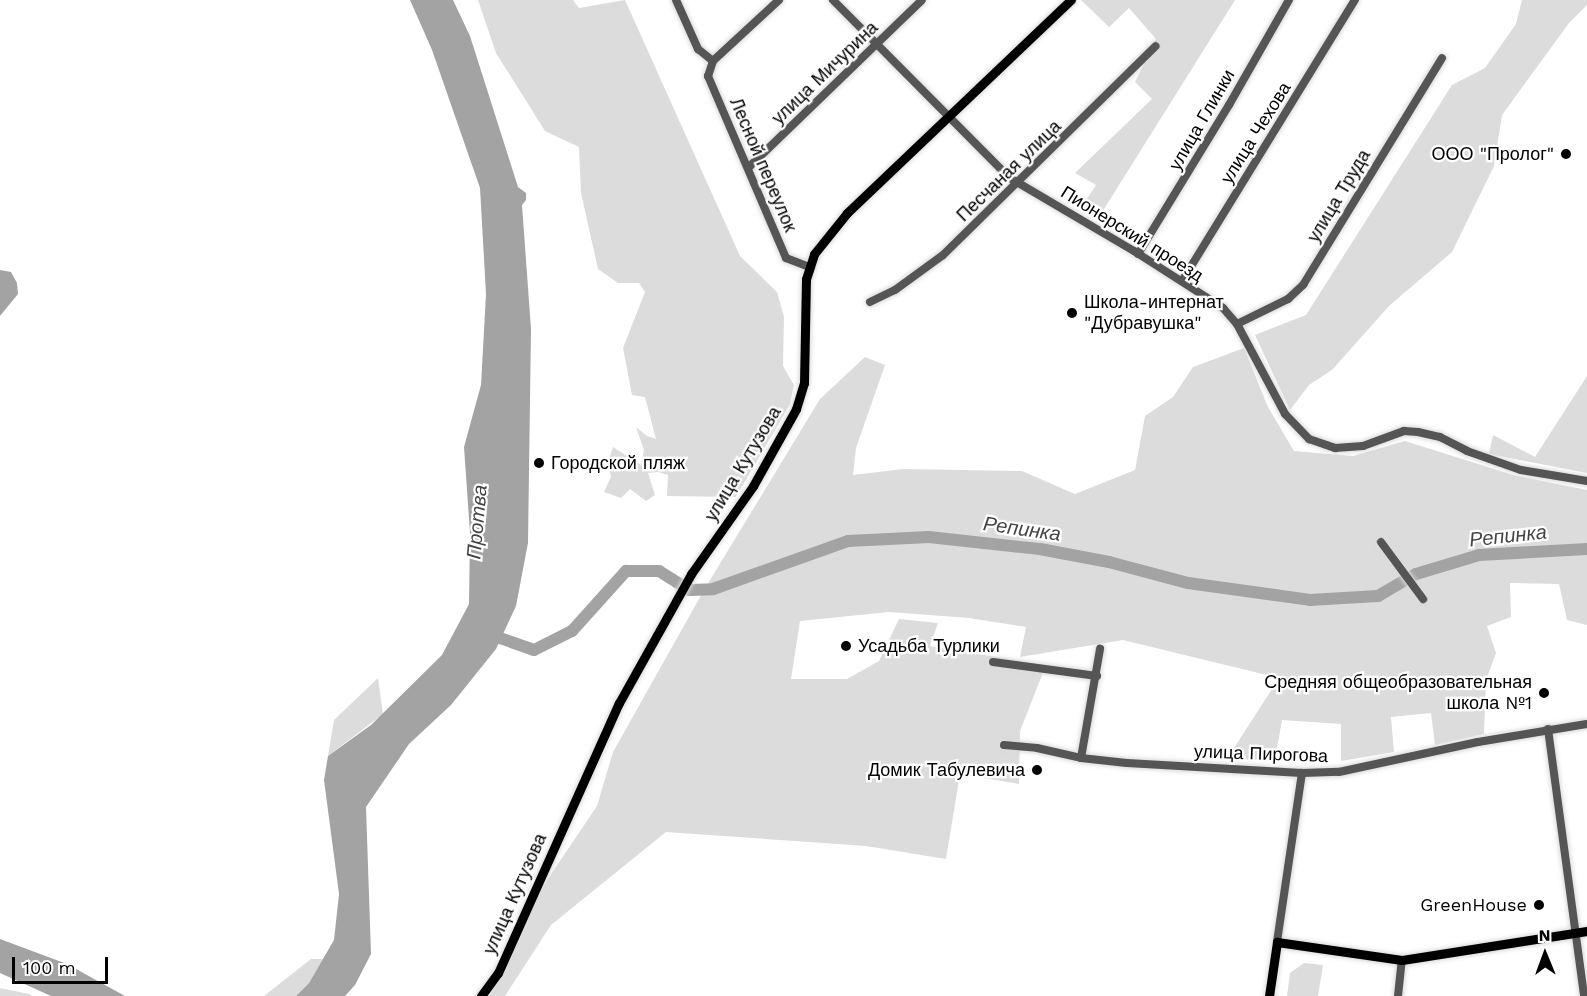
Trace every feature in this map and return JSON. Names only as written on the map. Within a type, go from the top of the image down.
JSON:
[{"type":"main road","name":"улица Кутузова","points":[[481,996],[498,974],[619,703],[688,579],[753,486],[796,409],[804,383],[807,346],[804,293],[809,267],[823,240],[847,213],[1071,0]]},
{"type":"main road","points":[[1269,996],[1277,942],[1402,960],[1587,931]]},
{"type":"street","points":[[676,0],[699,48],[713,61],[779,0]]},
{"type":"street","name":"Пионерский проезд","points":[[833,0],[999,169],[1223,308],[1237,324],[1285,414],[1308,439],[1335,448],[1363,446],[1404,431],[1418,432],[1440,436],[1467,451],[1521,470],[1587,481]]},
{"type":"street","name":"улица Мичурина","points":[[749,167],[922,0]]},
{"type":"street","name":"улица Глинки","points":[[1138,254],[1290,0]]},
{"type":"street","name":"улица Чехова","points":[[1182,281],[1355,0]]},
{"type":"street","name":"Песчаная улица","points":[[870,302],[895,290],[943,255],[1019,183],[1156,45]]},
{"type":"street","name":"улица Труда","points":[[1237,324],[1288,299],[1303,285],[1442,58]]},
{"type":"street","name":"Лесной переулок","points":[[713,61],[708,76],[749,167],[786,258],[809,267]]},
{"type":"street","points":[[1381,542],[1423,599]]},
{"type":"street","points":[[1081,758],[1101,649]]},
{"type":"street","points":[[993,662],[1055,668],[1097,676]]},
{"type":"street","name":"улица Пирогова","points":[[1004,745],[1037,748],[1081,758],[1127,763],[1302,773],[1339,772],[1548,729],[1587,724]]},
{"type":"street","points":[[1548,729],[1584,996]]},
{"type":"street","points":[[1277,942],[1302,773]]},
{"type":"street","points":[[1398,996],[1402,960]]},
{"type":"shaded area","points":[[478,0],[573,0],[579,8],[625,0],[740,256],[777,292],[784,317],[783,366],[794,385],[790,404],[736,497],[667,496],[668,475],[658,472],[648,473],[655,495],[646,501],[630,489],[621,498],[604,492],[611,477],[608,462],[613,447],[641,465],[644,450],[636,427],[647,436],[656,439],[645,397],[632,395],[623,348],[645,292],[639,283],[618,283],[598,269],[581,193],[579,147],[545,131],[496,53]]},
{"type":"shaded area","points":[[1081,0],[1235,0],[1099,217],[1083,205],[1096,185],[1075,173],[1152,99],[1135,82],[1156,39],[1129,8],[1109,27]]},
{"type":"shaded area","points":[[1522,0],[1587,0],[1587,5],[1569,23],[1502,115],[1494,166],[1452,252],[1389,306],[1332,370],[1309,385],[1290,410],[1255,335],[1306,315],[1452,85],[1485,68],[1516,24]]},
{"type":"shaded area","points":[[1244,348],[1268,407],[1294,451],[1353,456],[1405,441],[1513,475],[1587,490],[1587,625],[1567,620],[1559,584],[1510,583],[1511,617],[1487,626],[1496,653],[1486,680],[1484,734],[1435,745],[1431,713],[1391,717],[1394,752],[1341,761],[1341,724],[1282,720],[1275,760],[1227,759],[1279,678],[1123,640],[1020,657],[1026,627],[969,618],[889,612],[800,621],[791,679],[847,679],[879,661],[899,619],[938,623],[930,646],[1046,665],[1020,731],[1019,784],[960,774],[946,859],[866,846],[666,832],[551,925],[505,996],[490,996],[543,886],[597,806],[613,752],[704,590],[820,399],[865,357],[885,365],[856,448],[853,475],[903,469],[1022,471],[1075,494],[1135,470],[1145,416],[1173,397],[1193,367]]},
{"type":"shaded area","points":[[1587,376],[1587,473],[1489,454],[1493,435],[1535,457]]},
{"type":"shaded area","points":[[378,678],[383,714],[328,756],[334,720]]},
{"type":"shaded area","points":[[311,959],[323,959],[309,983],[296,996],[264,996]]},
{"type":"shaded area","points":[[1304,963],[1323,965],[1318,996],[1287,996],[1290,973]]},
{"type":"shaded area","points":[[0,988],[29,994],[32,996],[0,996]]},
{"type":"water","name":"Протва","points":[[410,0],[453,0],[470,36],[518,187],[526,193],[526,200],[522,205],[531,329],[528,543],[516,606],[496,649],[451,705],[409,744],[366,807],[371,954],[355,985],[345,996],[296,996],[309,983],[334,940],[339,894],[324,780],[328,756],[371,725],[442,655],[469,604],[470,533],[464,447],[481,385],[486,294],[480,188],[432,50]]},
{"type":"water","points":[[0,270],[11,272],[17,283],[18,294],[0,316]]},
{"type":"water","points":[[0,939],[67,964],[125,996],[51,996],[0,973]]},
{"type":"waterway","name":"Репинка","points":[[486,633],[534,650],[572,631],[626,571],[659,571],[690,590],[713,589],[848,541],[929,537],[1040,549],[1109,562],[1188,583],[1310,600],[1378,596],[1416,574],[1479,555],[1587,549]]},
{"type":"place","name":"ООО \"Пролог\"","points":[[1566,154]]},
{"type":"place","name":"Школа-интернат \"Дубравушка\"","points":[[1072,313]]},
{"type":"place","name":"Городской пляж","points":[[539,463]]},
{"type":"place","name":"Усадьба Турлики","points":[[846,646]]},
{"type":"place","name":"Средняя общеобразовательная школа №1","points":[[1544,693]]},
{"type":"place","name":"Домик Табулевича","points":[[1037,770]]},
{"type":"place","name":"GreenHouse","points":[[1539,905]]}]
